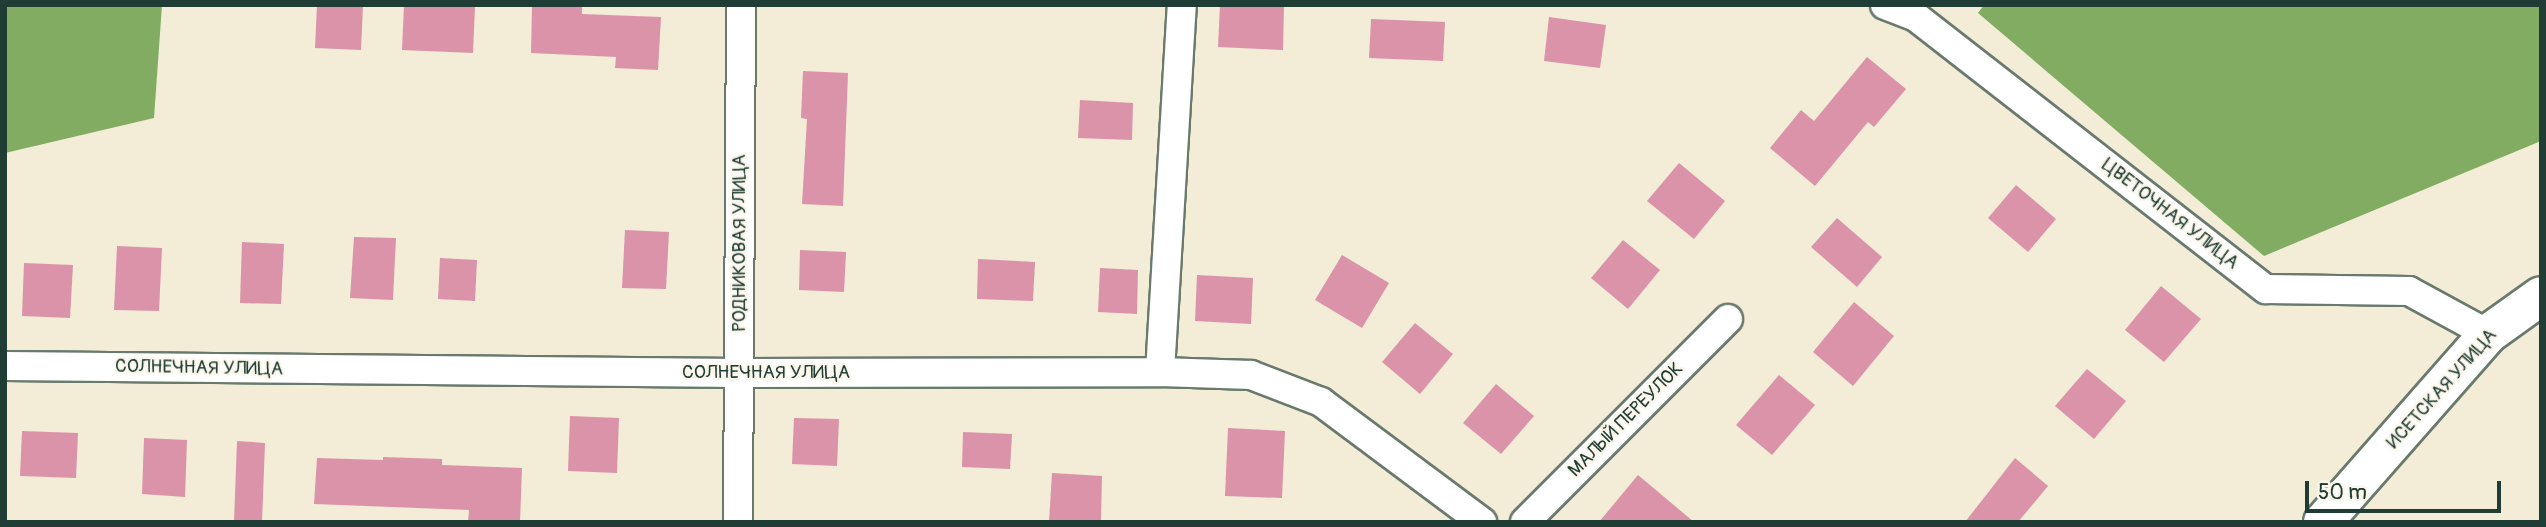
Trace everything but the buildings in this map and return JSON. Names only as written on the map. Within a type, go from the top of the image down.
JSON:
[{"type":"main road","name":"ИСЕТСКАЯ УЛИЦА","points":[[2323,522],[2488,334],[2541,296]]},
{"type":"street","name":"РОДНИКОВАЯ УЛИЦА","points":[[738,522],[741,5]]},
{"type":"street","points":[[1160,372],[1182,5]]},
{"type":"street","name":"ЦВЕТОЧНАЯ УЛИЦА","points":[[1885,5],[1916,17],[2266,289],[2409,290],[2488,334]]},
{"type":"street","name":"МАЛЫЙ ПЕРЕУЛОК","points":[[1525,522],[1728,319]]},
{"type":"street","name":"СОЛНЕЧНАЯ УЛИЦА","points":[[5,366],[740,373],[1160,372],[1251,375],[1321,402],[1482,522]]},
{"type":"green space","points":[[5,5],[162,5],[154,118],[5,153]]},
{"type":"green space","points":[[1984,5],[2541,5],[2541,141],[2264,256],[1978,13]]}]
